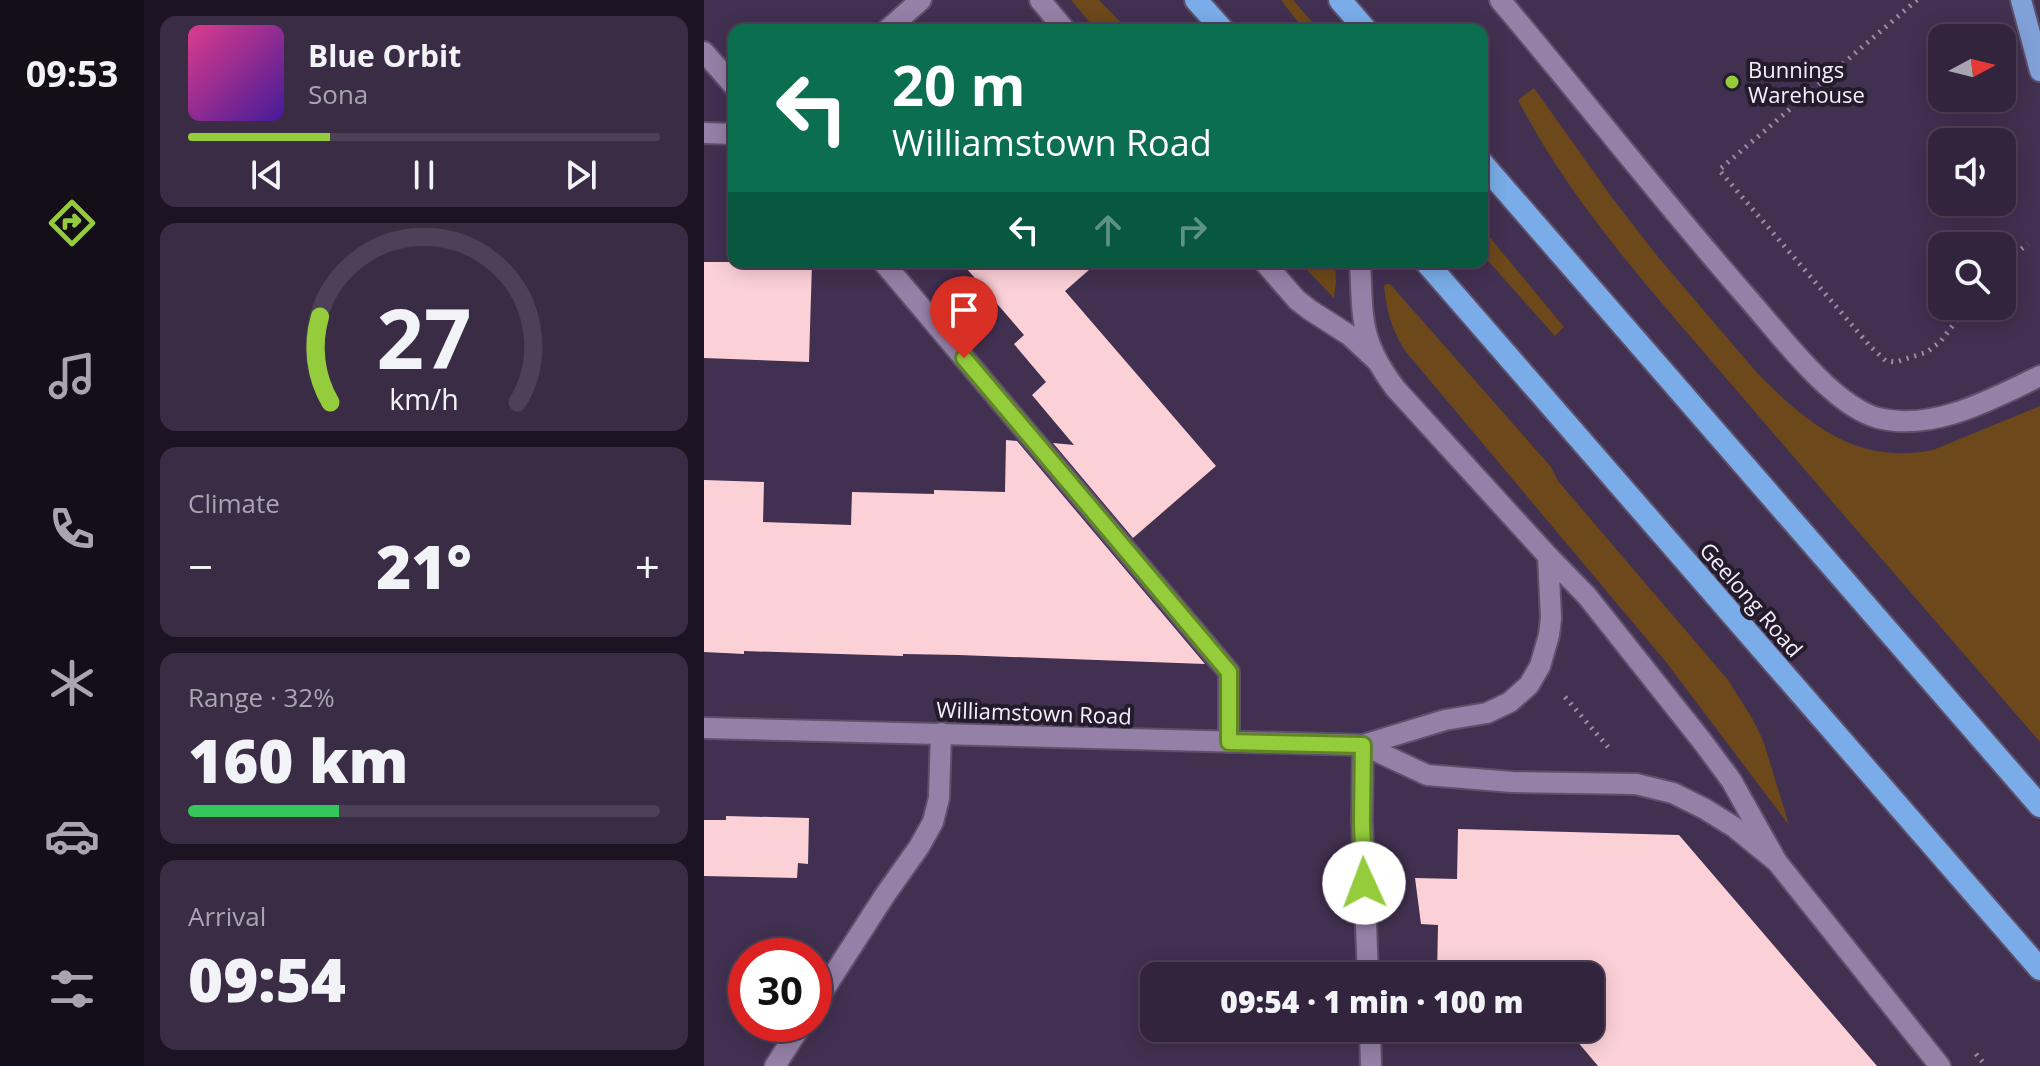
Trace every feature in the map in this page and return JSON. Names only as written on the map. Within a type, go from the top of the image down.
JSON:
[{"type":"highway","points":[[1196,0],[1218,24]]},
{"type":"highway","points":[[1340,0],[1361,24]]},
{"type":"highway","points":[[1488,170],[2040,806]]},
{"type":"highway","name":"Geelong Road","points":[[1431,268],[2040,969]]},
{"type":"main road","points":[[2021,0],[2040,71]]},
{"type":"street","points":[[894,24],[921,0]]},
{"type":"street","points":[[1040,0],[1060,24]]},
{"type":"street","points":[[1500,0],[1708,252],[1813,372],[1851,406],[1874,417],[1923,419],[1990,400],[2040,376]]},
{"type":"street","points":[[704,52],[728,79]]},
{"type":"street","points":[[704,133],[728,134]]},
{"type":"street","points":[[888,268],[1229,672],[1229,742]]},
{"type":"street","points":[[1269,268],[1297,300],[1349,335],[1377,361]]},
{"type":"street","points":[[1360,268],[1364,330],[1377,361],[1395,388],[1587,596],[1731,780],[1777,862],[1940,1066]]},
{"type":"street","name":"Williamstown Road","points":[[704,728],[1363,745],[1445,720],[1487,713],[1521,694],[1540,666],[1549,635],[1552,599],[1548,556]]},
{"type":"street","points":[[832,977],[933,822],[939,798],[941,733]]},
{"type":"street","points":[[1363,745],[1362,821],[1367,962]]},
{"type":"street","name":"Williamstown Road","points":[[1363,745],[1427,775],[1512,782],[1636,784],[1673,793],[1734,827],[1777,862]]},
{"type":"street","points":[[775,1066],[790,1042]]},
{"type":"street","points":[[1370,1042],[1371,1066]]},
{"type":"path","points":[[1917,0],[1719,170],[1886,361],[1896,362],[1927,352],[1940,342],[1957,320]]},
{"type":"path","points":[[2016,253],[2028,244]]},
{"type":"path","points":[[1557,687],[1611,750]]},
{"type":"shaded area","points":[[1071,0],[1099,0],[1122,24],[1091,24]]},
{"type":"shaded area","points":[[1281,0],[1293,0],[1314,24],[1299,24]]},
{"type":"shaded area","points":[[1534,88],[1658,257],[1758,374],[1796,410],[1836,437],[1881,452],[1933,450],[2040,406],[2040,742],[1617,248],[1564,177],[1518,100]]},
{"type":"shaded area","points":[[1488,235],[1564,327],[1555,336],[1488,261]]},
{"type":"shaded area","points":[[1305,268],[1335,268],[1334,298]]},
{"type":"shaded area","points":[[1386,284],[1390,284],[1551,467],[1558,481],[1728,680],[1763,740],[1789,825],[1666,662],[1406,352],[1390,320]]},
{"type":"building","points":[[704,262],[728,262],[728,268],[812,268],[809,362],[704,358]]},
{"type":"building","points":[[966,268],[1091,268],[1065,291],[1216,466],[1133,538],[1053,443],[1074,445],[1032,395],[1046,382],[1014,344],[1024,335]]},
{"type":"building","points":[[1006,440],[1017,441],[1205,664],[959,655],[704,652],[704,480],[764,482],[763,522],[851,525],[852,492],[1005,492]]},
{"type":"building","points":[[726,816],[809,818],[808,864],[798,863],[797,878],[704,876],[704,820],[726,820]]},
{"type":"building","points":[[1458,829],[1679,835],[1877,1066],[1598,1066],[1578,1042],[1604,1042],[1604,962],[1437,962],[1438,925],[1421,924],[1415,878],[1457,879]]},
{"type":"place","name":"Bunnings Warehouse","points":[[1732,82]]},
{"type":"route","points":[[964,358],[1229,672],[1229,742],[1363,745],[1364,883]]}]
